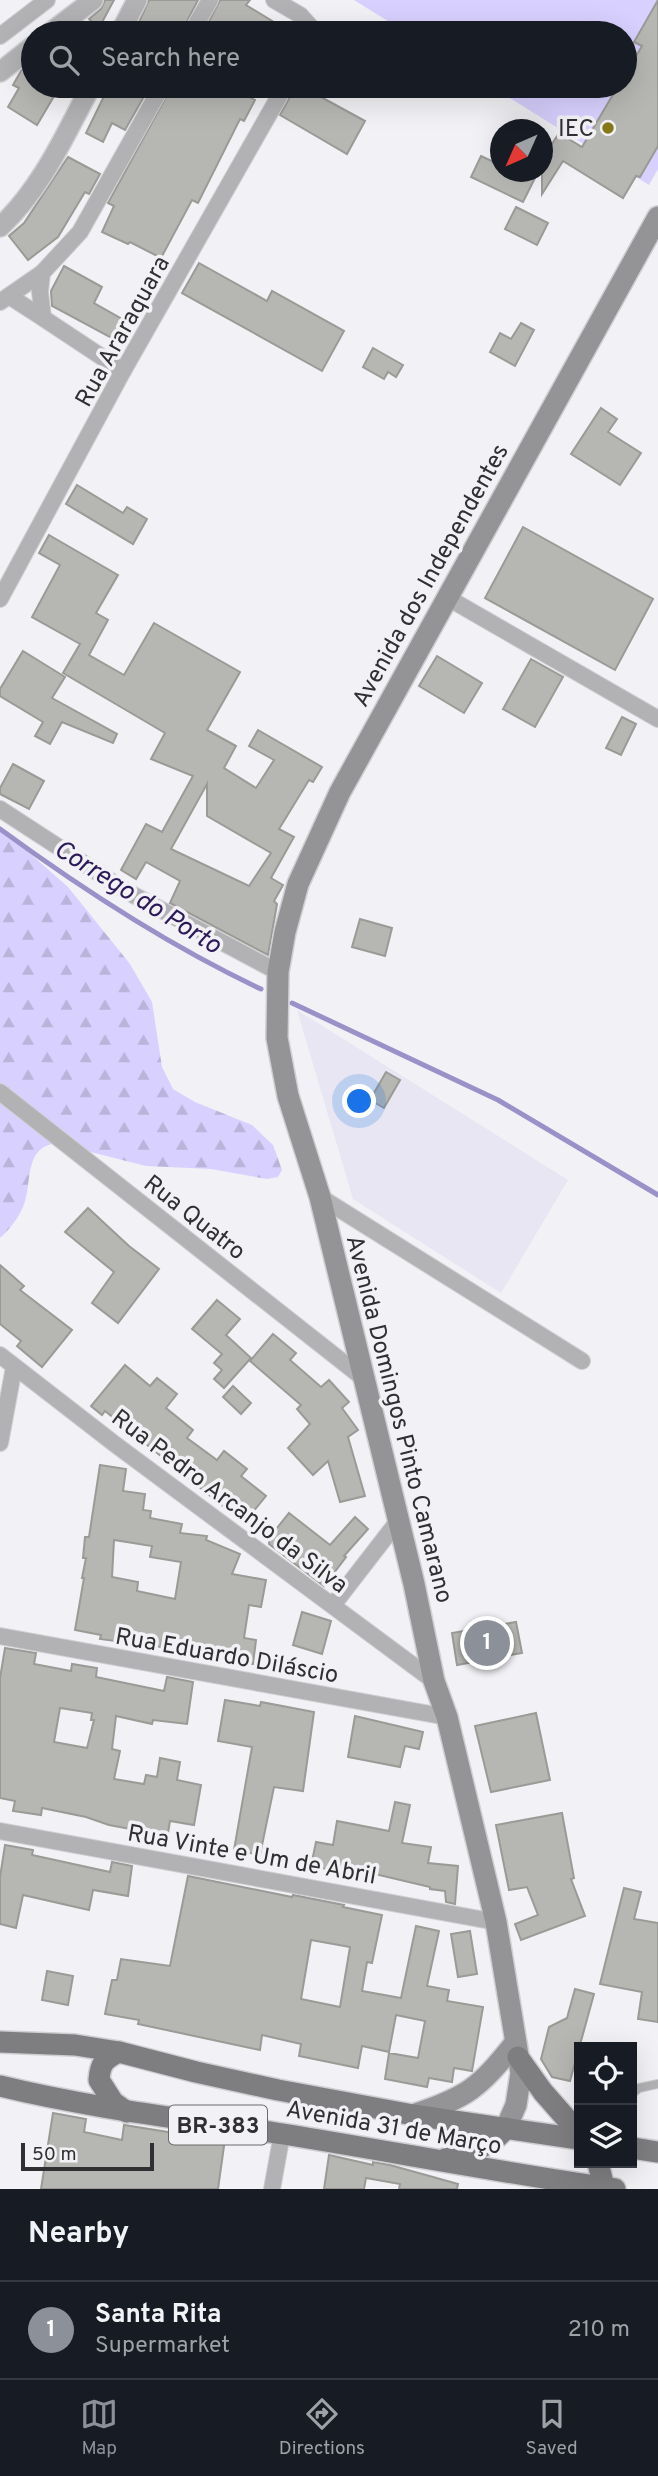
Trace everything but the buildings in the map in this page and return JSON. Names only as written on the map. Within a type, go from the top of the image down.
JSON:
[{"type":"main road","name":"Avenida dos Independentes","points":[[278,972],[298,884],[340,792],[658,217]]},
{"type":"main road","name":"Avenida Domingos Pinto Camarano","points":[[278,972],[277,1038],[288,1096],[320,1197],[435,1681],[447,1717],[496,1922],[521,2073],[516,2105],[506,2128]]},
{"type":"main road","name":"Avenida 31 de Março","points":[[0,2042],[75,2045],[119,2052],[196,2073],[278,2090],[413,2115],[574,2139]]},
{"type":"main road","points":[[413,2115],[464,2096],[517,2050],[543,2092],[574,2127]]},
{"type":"main road","points":[[119,2052],[102,2063],[99,2080],[113,2102],[128,2113]]},
{"type":"main road","name":"Avenida 31 de Março","points":[[0,2085],[128,2113],[282,2134],[609,2188]]},
{"type":"main road","points":[[436,2161],[473,2152],[496,2141],[506,2128]]},
{"type":"main road","points":[[637,2149],[658,2152]]},
{"type":"main road","points":[[600,2168],[609,2188]]},
{"type":"street","points":[[0,36],[47,0]]},
{"type":"street","points":[[66,21],[93,0]]},
{"type":"street","points":[[127,21],[138,0]]},
{"type":"street","points":[[198,21],[210,0]]},
{"type":"street","points":[[274,0],[305,21]]},
{"type":"street","points":[[0,72],[21,55]]},
{"type":"street","points":[[0,227],[20,208],[42,177],[85,98]]},
{"type":"street","points":[[123,372],[43,318],[4,299],[42,273],[80,232],[155,98]]},
{"type":"street","name":"Rua Araraquara","points":[[0,599],[123,372],[278,98]]},
{"type":"street","points":[[42,273],[40,292],[43,318]]},
{"type":"street","points":[[448,598],[658,719]]},
{"type":"street","points":[[0,809],[125,891],[278,972]]},
{"type":"street","name":"Rua Quatro","points":[[0,1092],[362,1378]]},
{"type":"street","points":[[320,1197],[582,1362]]},
{"type":"street","name":"Rua Pedro Arcanjo da Silva","points":[[0,1355],[435,1681]]},
{"type":"street","points":[[0,1443],[14,1367]]},
{"type":"street","points":[[333,1605],[398,1521]]},
{"type":"street","name":"Rua Eduardo Diláscio","points":[[0,1636],[447,1717]]},
{"type":"street","name":"Rua Vinte e Um de Abril","points":[[0,1831],[496,1922]]},
{"type":"street","points":[[272,2189],[282,2134]]},
{"type":"lane","points":[[637,2090],[658,2084]]},
{"type":"shaded area","points":[[297,1010],[568,1180],[501,1293],[353,1199]]},
{"type":"green space","name":"IEC","points":[[354,0],[658,0],[658,169],[649,185],[553,125],[553,119],[544,119],[510,98],[637,98],[637,21],[388,21]]},
{"type":"green space","points":[[0,827],[68,887],[130,964],[152,1002],[162,1067],[173,1089],[195,1102],[252,1125],[273,1145],[282,1170],[278,1177],[267,1179],[211,1169],[146,1166],[55,1143],[45,1146],[34,1158],[23,1206],[15,1221],[0,1238]]},
{"type":"waterway","name":"Corrego do Porto","points":[[0,829],[127,915],[193,954],[261,989]]},
{"type":"waterway","points":[[292,1003],[498,1100],[658,1195]]},
{"type":"place","name":"IEC","points":[[608,128]]},
{"type":"place","name":"Santa Rita","points":[[487,1643]]}]
